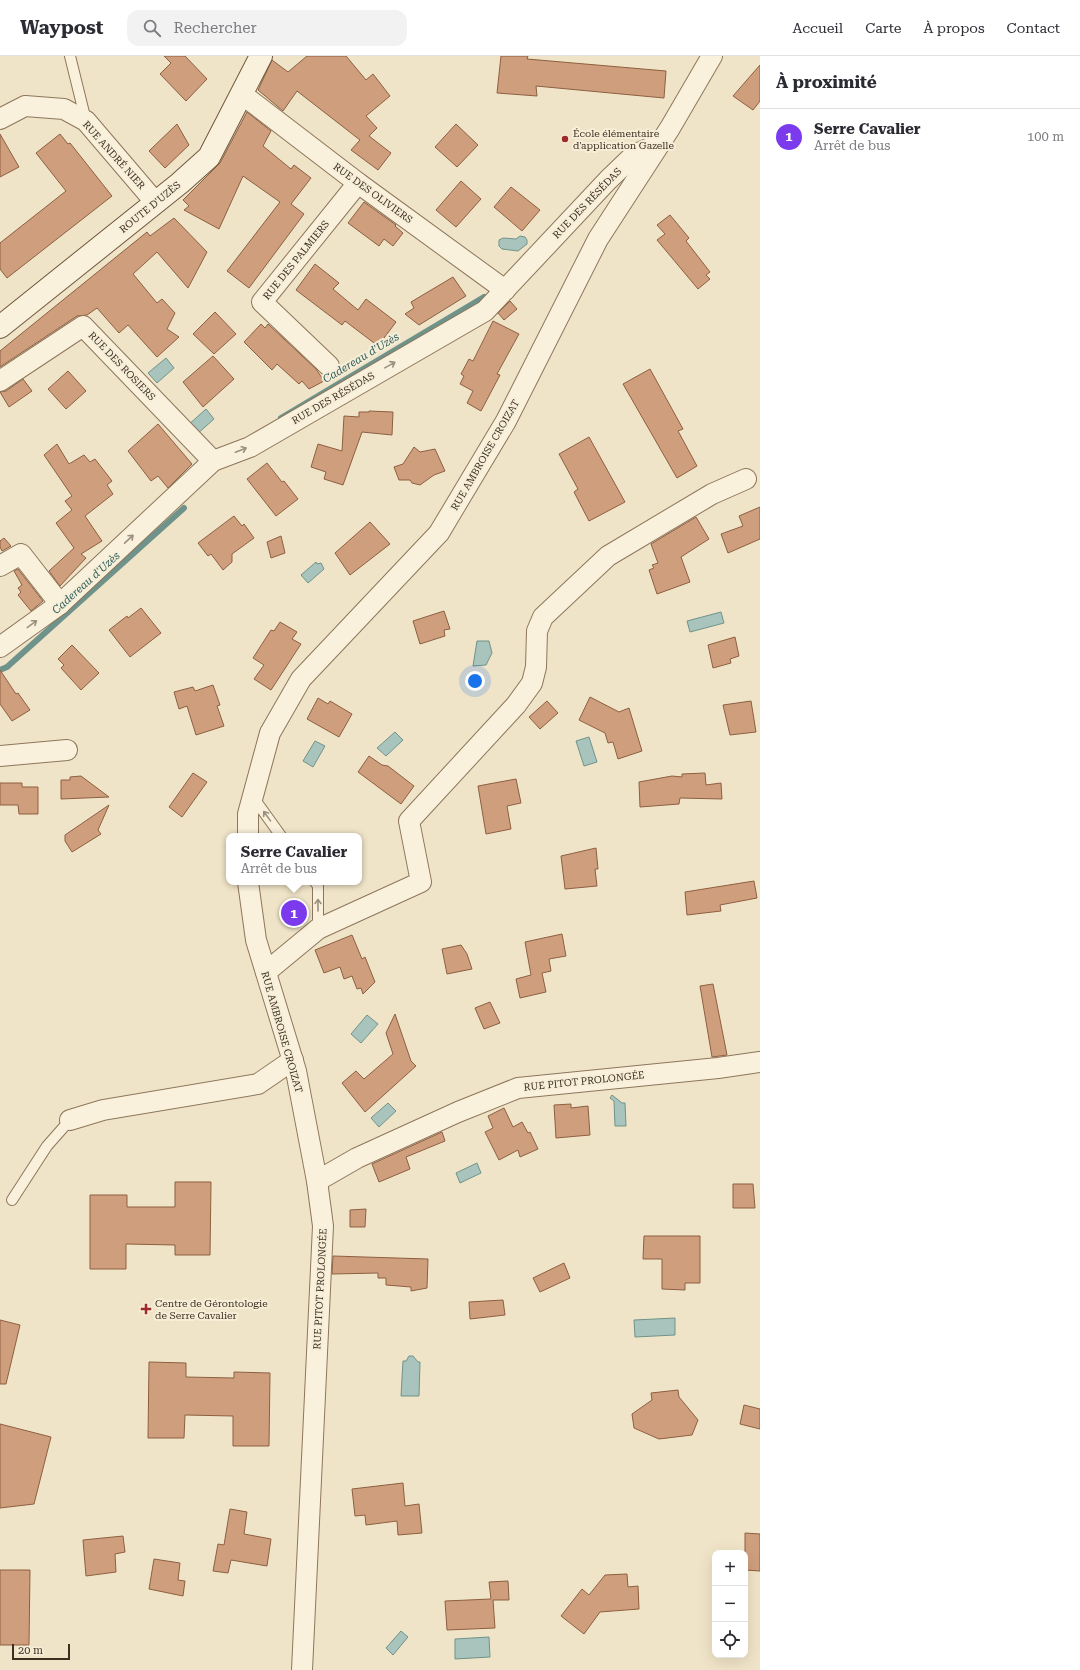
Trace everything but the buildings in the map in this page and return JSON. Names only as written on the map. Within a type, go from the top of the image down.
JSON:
[{"type":"main road","name":"ROUTE D'UZÈS","points":[[0,327],[156,203],[210,157],[261,56]]},
{"type":"street","name":"RUE AMBROISE CROIZAT","points":[[248,833],[248,814],[270,733],[301,679],[439,533],[477,472],[506,421],[598,238],[659,144],[712,56]]},
{"type":"street","name":"RUE DES OLIVIERS","points":[[242,95],[505,290]]},
{"type":"street","name":"RUE ANDRÉ NIER","points":[[0,119],[25,106],[64,109],[86,121],[156,203]]},
{"type":"street","name":"RUE DES RÉSÉDAS","points":[[0,647],[60,604],[213,461],[250,447],[486,311],[608,180],[634,155],[659,144]]},
{"type":"street","name":"RUE DES PALMIERS","points":[[329,366],[262,302],[358,182]]},
{"type":"street","name":"RUE DES ROSIERS","points":[[0,381],[82,326],[213,461]]},
{"type":"street","points":[[266,972],[318,929],[421,882],[409,821],[516,705],[532,683],[536,668],[537,631],[543,617],[608,556],[712,494],[746,479]]},
{"type":"street","points":[[0,566],[21,554],[60,604]]},
{"type":"street","points":[[0,756],[67,750]]},
{"type":"street","name":"RUE AMBROISE CROIZAT","points":[[248,885],[256,940],[293,1060],[318,1181]]},
{"type":"street","points":[[70,1120],[103,1110],[258,1084],[293,1060]]},
{"type":"street","name":"RUE PITOT PROLONGÉE","points":[[302,1670],[323,1226],[318,1181],[357,1158],[458,1112],[518,1088],[718,1068],[760,1062]]},
{"type":"lane","points":[[70,56],[86,121]]},
{"type":"lane","points":[[253,797],[279,833]]},
{"type":"lane","points":[[317,885],[318,929]]},
{"type":"lane","points":[[12,1200],[47,1146],[70,1120]]},
{"type":"water","points":[[520,236],[525,237],[527,244],[518,251],[502,249],[499,246],[499,240],[503,238],[516,239]]},
{"type":"water","points":[[166,358],[174,368],[157,383],[148,373]]},
{"type":"water","points":[[206,409],[214,419],[196,435],[187,426]]},
{"type":"water","points":[[316,562],[317,564],[321,563],[324,569],[308,583],[301,575]]},
{"type":"water","points":[[721,612],[724,623],[690,632],[687,621]]},
{"type":"water","points":[[477,641],[489,641],[492,653],[486,665],[473,666]]},
{"type":"water","points":[[395,732],[403,740],[386,756],[377,748]]},
{"type":"water","points":[[589,737],[597,762],[584,766],[576,741]]},
{"type":"water","points":[[315,741],[325,746],[313,767],[303,761]]},
{"type":"water","points":[[367,1015],[378,1024],[361,1043],[351,1034]]},
{"type":"water","points":[[612,1095],[622,1103],[625,1103],[626,1126],[615,1126],[614,1101],[610,1098]]},
{"type":"water","points":[[388,1103],[396,1111],[379,1127],[371,1118]]},
{"type":"water","points":[[477,1163],[481,1173],[460,1183],[456,1173]]},
{"type":"water","points":[[675,1318],[675,1335],[635,1337],[634,1320]]},
{"type":"water","points":[[409,1356],[413,1356],[418,1362],[420,1362],[419,1396],[401,1396],[403,1361],[406,1361]]},
{"type":"water","points":[[401,1631],[408,1637],[393,1655],[386,1648]]},
{"type":"water","points":[[489,1637],[490,1657],[455,1659],[455,1639]]},
{"type":"waterway","name":"Cadereau d'Uzès","points":[[281,418],[484,297]]},
{"type":"waterway","name":"Cadereau d'Uzès","points":[[0,670],[7,667],[184,508]]},
{"type":"place","name":"École élémentaire d'application Gazelle","points":[[565,139]]},
{"type":"place","name":"Serre Cavalier","points":[[294,913]]},
{"type":"place","name":"Centre de Gérontologie de Serre Cavalier","points":[[146,1309]]}]
